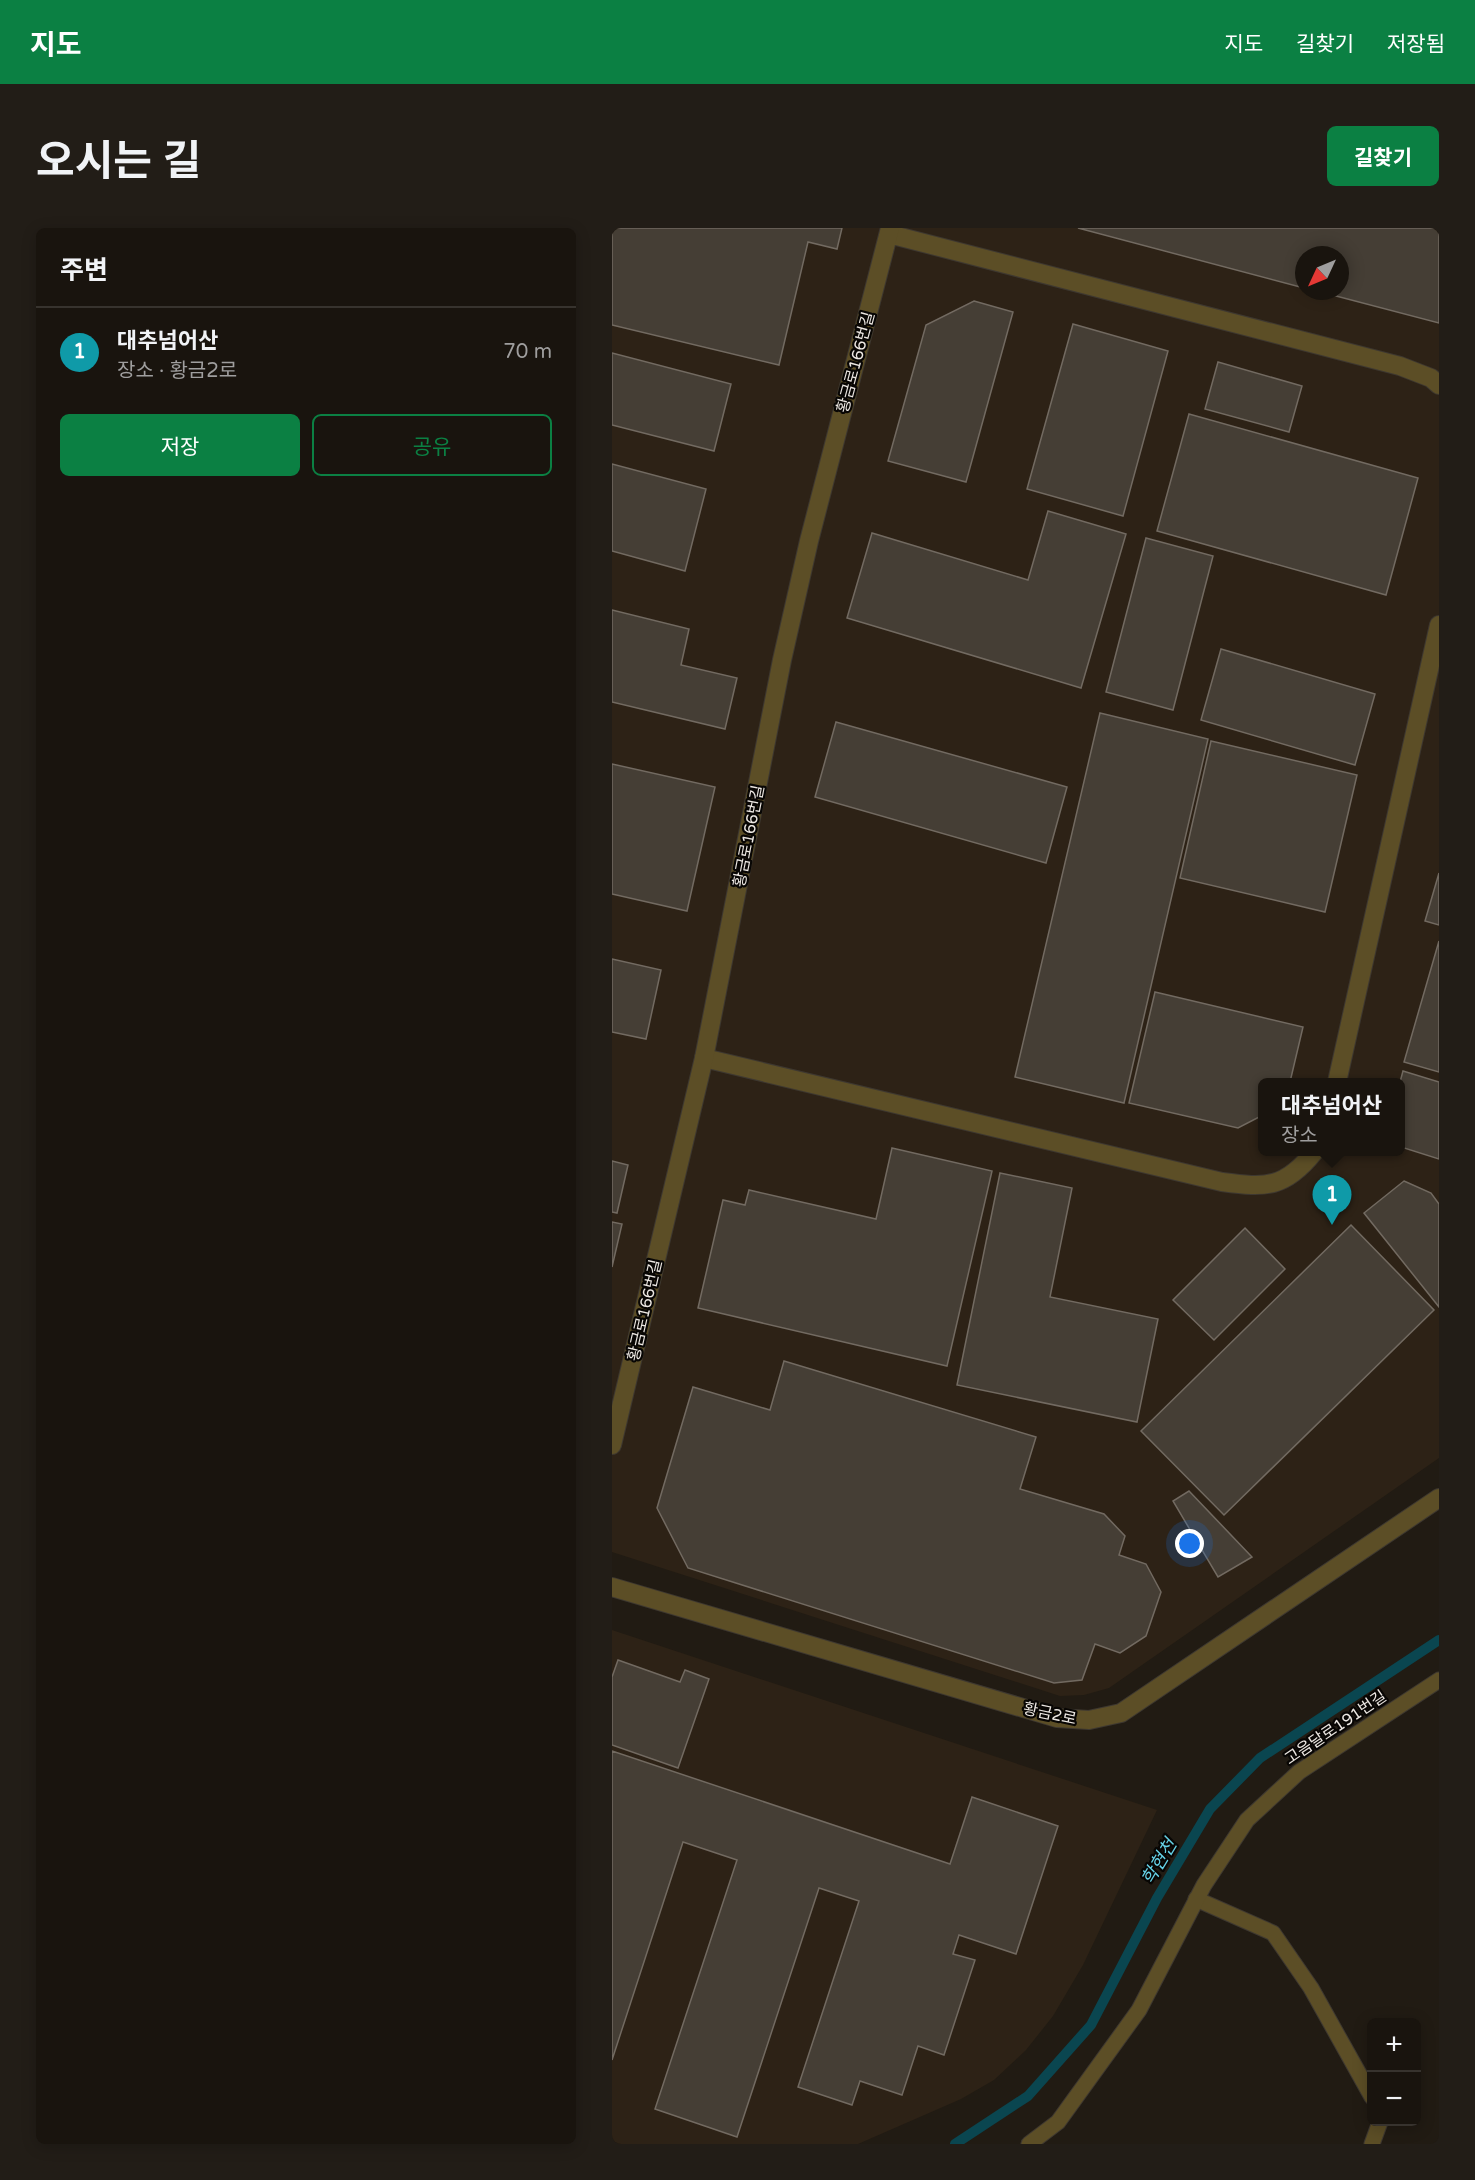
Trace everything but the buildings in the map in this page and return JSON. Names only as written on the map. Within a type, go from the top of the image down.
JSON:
[{"type":"street","points":[[889,231],[1401,366],[1431,378],[1439,385]]},
{"type":"street","name":"황금로166번길","points":[[612,1445],[704,1058],[780,672],[809,541],[889,231]]},
{"type":"street","points":[[1338,1078],[1439,625]]},
{"type":"street","points":[[704,1058],[1222,1182],[1253,1186],[1277,1184],[1297,1172],[1311,1156]]},
{"type":"street","name":"황금2로","points":[[612,1587],[1057,1718],[1089,1720],[1121,1713],[1439,1498]]},
{"type":"lane","name":"고음달로191번길","points":[[1029,2144],[1058,2122],[1139,2010],[1203,1885],[1247,1820],[1299,1772],[1439,1680]]},
{"type":"lane","points":[[1196,1899],[1273,1933],[1311,1988],[1367,2090]]},
{"type":"lane","points":[[1372,2144],[1378,2126]]},
{"type":"shaded area","points":[[612,228],[1439,228],[1439,1458],[1109,1688],[1084,1695],[1060,1696],[612,1552]]},
{"type":"shaded area","points":[[612,1630],[1157,1810],[1083,1965],[1053,2016],[1026,2050],[994,2080],[961,2099],[858,2144],[612,2144]]},
{"type":"waterway","name":"학현천","points":[[955,2144],[1028,2096],[1091,2025],[1157,1898],[1210,1809],[1260,1758],[1439,1640]]},
{"type":"place","name":"대추넘어산","points":[[1332,1225]]}]
